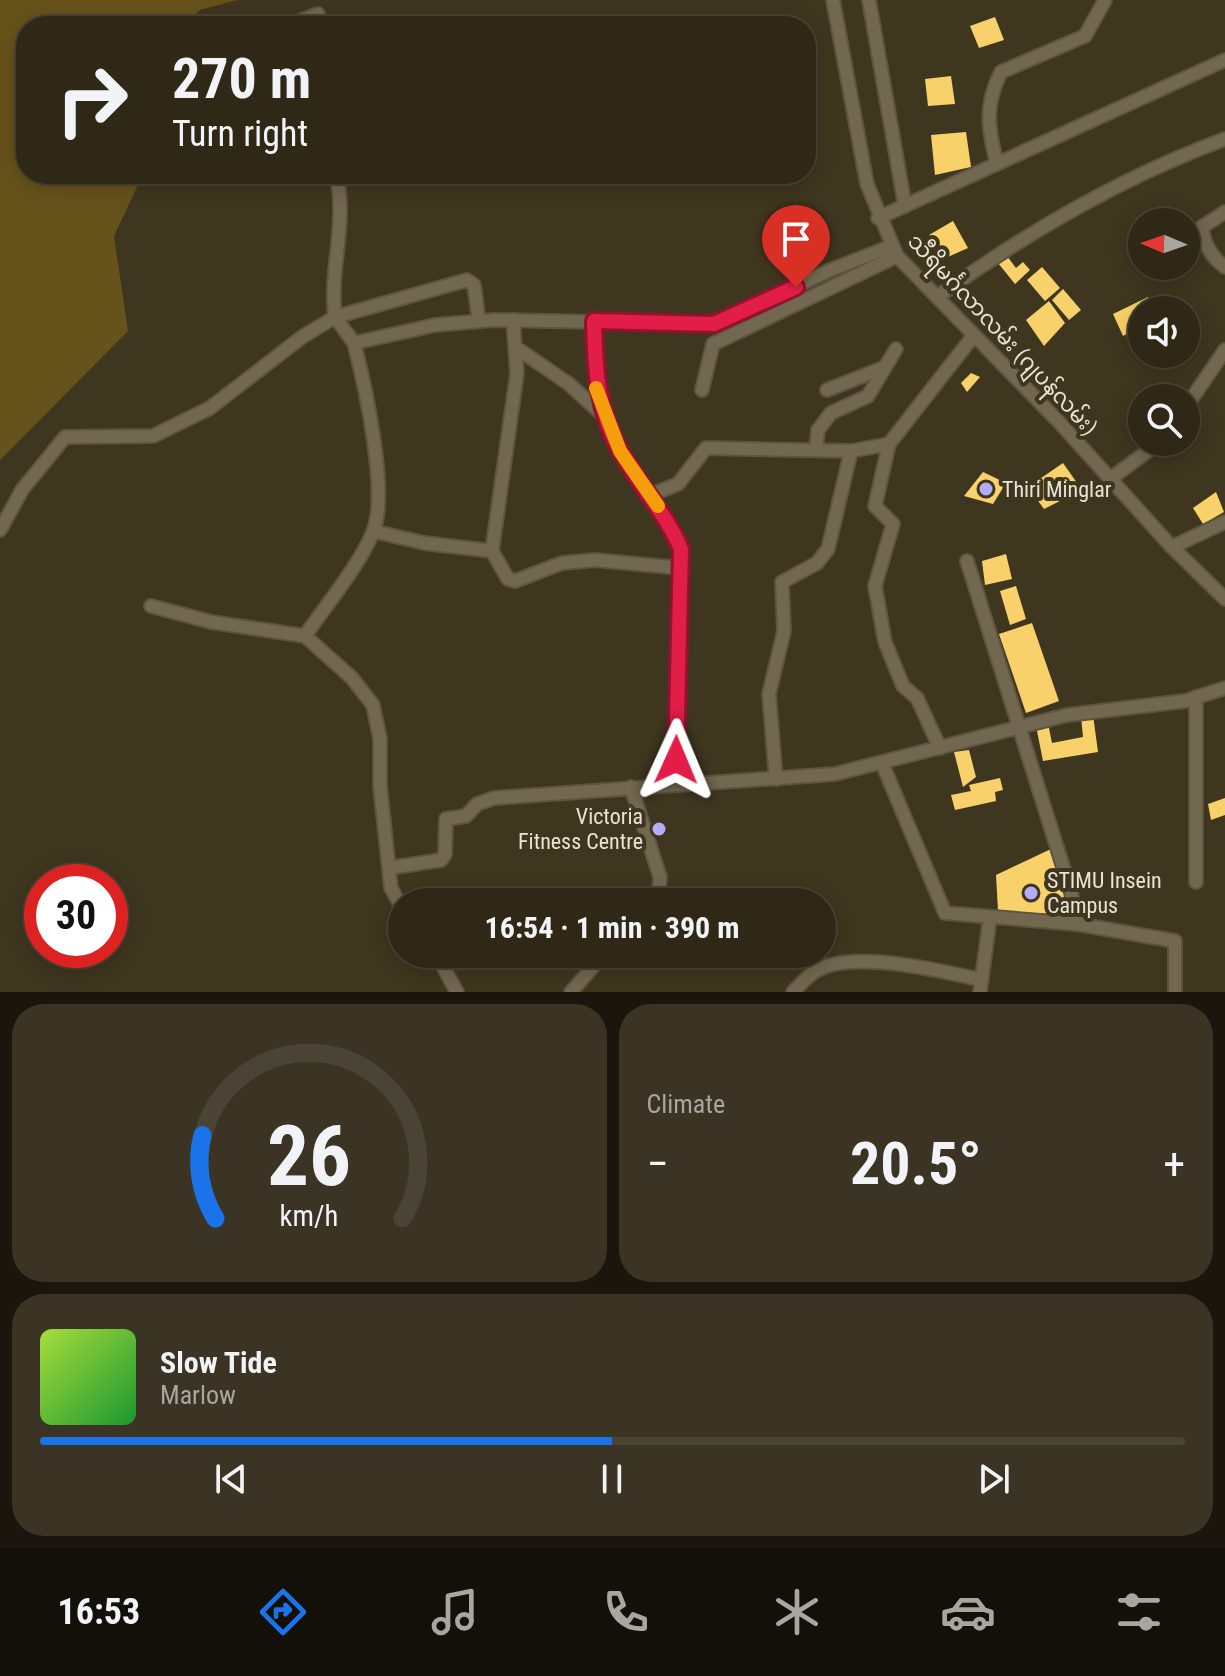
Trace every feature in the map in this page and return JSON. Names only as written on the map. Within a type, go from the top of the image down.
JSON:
[{"type":"street","name":"သီရိမင်္ဂလာလမ်း (ဂျပန်လမ်း)","points":[[833,0],[864,169],[878,218],[894,251],[1172,547],[1225,599]]},
{"type":"street","points":[[869,0],[905,206]]},
{"type":"street","points":[[997,164],[989,133],[990,95],[1001,72],[1085,36],[1105,0]]},
{"type":"street","points":[[878,218],[1225,60]]},
{"type":"street","points":[[937,297],[1049,222],[1174,159],[1225,139]]},
{"type":"street","points":[[305,636],[373,531],[377,509],[371,414],[354,343],[335,317],[331,285],[341,226],[337,184]]},
{"type":"street","points":[[1225,212],[1202,227],[1203,239],[1225,267]]},
{"type":"street","points":[[354,343],[435,325],[479,321],[714,324],[828,271],[894,251]]},
{"type":"street","points":[[702,390],[713,344],[894,251]]},
{"type":"street","points":[[0,530],[44,460],[65,437],[153,436],[210,408],[302,337],[335,317],[467,280],[474,285],[479,321]]},
{"type":"street","points":[[513,320],[517,373],[508,455],[492,551],[508,579],[515,581],[562,563],[595,560],[680,568]]},
{"type":"street","points":[[594,321],[596,385],[607,418],[620,451],[670,523],[681,549],[675,784]]},
{"type":"street","points":[[940,748],[917,698],[903,686],[894,667],[875,586],[893,524],[875,506],[889,444],[974,335]]},
{"type":"street","points":[[515,347],[569,384],[607,418]]},
{"type":"street","points":[[816,449],[818,430],[831,413],[868,396],[883,368],[895,356],[896,349]]},
{"type":"street","points":[[1200,387],[1225,350]]},
{"type":"street","points":[[827,390],[883,368]]},
{"type":"street","points":[[650,495],[678,484],[706,448],[851,451],[889,444]]},
{"type":"street","points":[[776,779],[769,694],[784,631],[781,587],[785,578],[817,563],[828,549],[851,451]]},
{"type":"street","points":[[1110,479],[1141,456]]},
{"type":"street","points":[[1172,547],[1225,522]]},
{"type":"street","points":[[373,531],[424,543],[492,551]]},
{"type":"street","points":[[967,561],[1071,892],[1077,924]]},
{"type":"street","points":[[151,606],[211,622],[247,624],[305,636],[352,678],[373,705],[380,739],[380,786],[391,888]]},
{"type":"street","points":[[389,868],[441,860],[445,854],[446,819],[466,816],[477,804],[494,798],[835,774],[1067,715],[1196,697],[1225,688]]},
{"type":"street","points":[[1196,697],[1196,882]]},
{"type":"street","points":[[882,763],[945,913],[1077,924],[1175,941],[1175,992]]},
{"type":"street","points":[[631,787],[660,877],[659,888]]},
{"type":"street","points":[[793,992],[817,970],[858,961],[930,969],[981,986],[990,917]]},
{"type":"street","points":[[444,968],[457,992]]},
{"type":"street","points":[[571,992],[592,968]]},
{"type":"shaded area","points":[[0,0],[237,0],[200,10],[194,16],[16,16],[16,184],[138,184],[114,236],[128,331],[0,460]]},
{"type":"building","points":[[995,17],[1004,40],[979,48],[970,26]]},
{"type":"building","points":[[951,76],[955,104],[928,106],[925,79]]},
{"type":"building","points":[[966,132],[971,167],[935,175],[931,135]]},
{"type":"building","points":[[953,221],[968,248],[941,260],[929,235]]},
{"type":"building","points":[[1007,256],[1016,268],[1023,262],[1030,270],[1015,284],[998,263]]},
{"type":"building","points":[[1042,267],[1060,288],[1045,301],[1027,280]]},
{"type":"building","points":[[1063,289],[1081,310],[1069,320],[1052,300]]},
{"type":"building","points":[[1049,301],[1065,323],[1044,346],[1026,320]]},
{"type":"building","points":[[1128,307],[1128,333],[1123,336],[1113,314]]},
{"type":"building","points":[[971,373],[980,377],[967,392],[961,383]]},
{"type":"building","points":[[1063,463],[1082,490],[1044,509],[1028,487]]},
{"type":"building","name":"Thiri Minglar","points":[[983,472],[1006,483],[993,504],[964,496]]},
{"type":"building","points":[[1216,492],[1224,512],[1203,524],[1193,508]]},
{"type":"building","points":[[1006,554],[1012,579],[985,585],[982,561]]},
{"type":"building","points":[[1016,586],[1026,619],[1010,625],[1000,591]]},
{"type":"building","points":[[1032,623],[1059,701],[1026,713],[999,634]]},
{"type":"building","points":[[1093,715],[1098,752],[1043,761],[1036,726],[1048,723],[1052,743],[1083,737],[1081,716]]},
{"type":"building","points":[[969,750],[976,777],[963,787],[954,752]]},
{"type":"building","points":[[1000,778],[1003,790],[995,792],[996,801],[955,810],[951,795],[971,791],[969,785]]},
{"type":"building","points":[[1225,798],[1225,815],[1211,820],[1208,804]]},
{"type":"building","name":"STIMU Insein Campus","points":[[1051,849],[1070,915],[998,911],[996,875]]},
{"type":"slow traffic","points":[[596,388],[620,451],[658,506]]},
{"type":"place","name":"Thiri Minglar","points":[[986,489]]},
{"type":"place","name":"Victoria Fitness Centre","points":[[659,829]]},
{"type":"place","name":"STIMU Insein Campus","points":[[1031,893]]},
{"type":"route","points":[[676,760],[676,643],[681,549],[670,523],[620,451],[600,405],[596,385],[594,321],[714,324],[796,287]]}]
